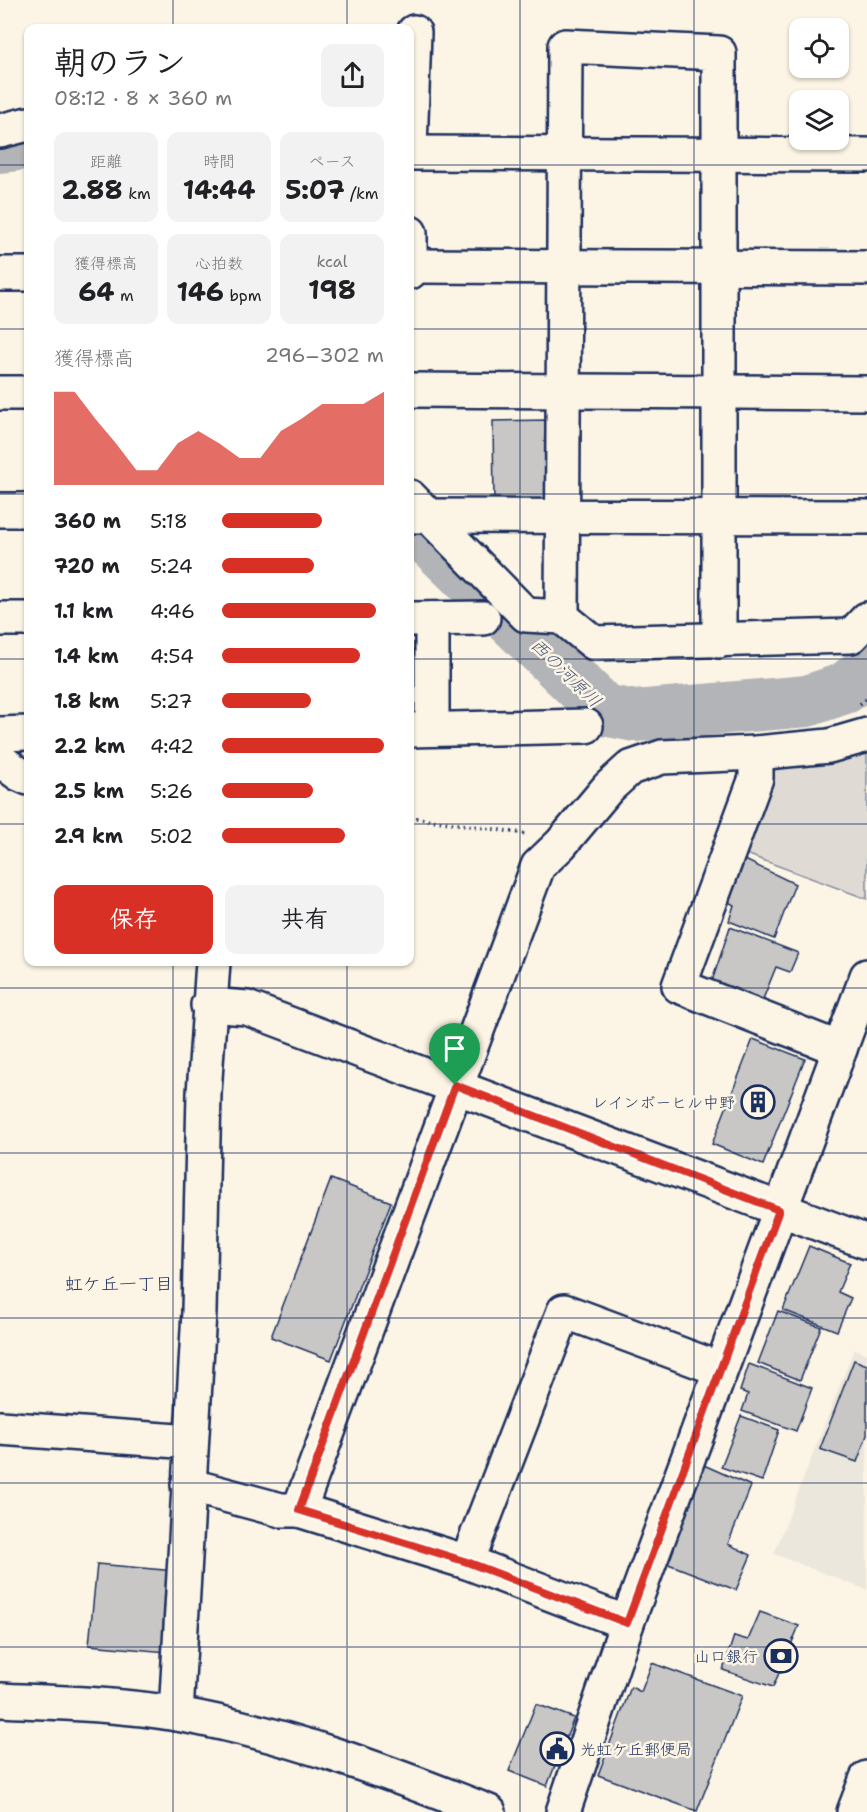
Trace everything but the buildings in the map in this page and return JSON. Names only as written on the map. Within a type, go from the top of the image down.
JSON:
[{"type":"street","points":[[562,617],[561,391],[565,46],[719,53],[717,154],[719,641]]},
{"type":"street","points":[[0,131],[24,125]]},
{"type":"street","points":[[414,151],[867,155]]},
{"type":"street","points":[[414,266],[867,268]]},
{"type":"street","points":[[0,274],[24,274]]},
{"type":"street","points":[[414,390],[867,393]]},
{"type":"street","points":[[0,393],[24,393]]},
{"type":"street","points":[[0,510],[24,510]]},
{"type":"street","points":[[416,510],[562,517],[867,517]]},
{"type":"street","points":[[416,510],[526,615],[562,617],[594,643],[851,636],[867,619]]},
{"type":"street","points":[[483,618],[421,619],[421,729],[586,726]]},
{"type":"street","points":[[0,619],[24,619]]},
{"type":"street","points":[[0,734],[24,733]]},
{"type":"street","points":[[299,1510],[538,866],[561,844],[608,788],[630,768],[662,757],[756,753],[829,746],[867,735]]},
{"type":"street","points":[[756,753],[756,778],[678,986],[840,1049]]},
{"type":"street","points":[[0,760],[24,776]]},
{"type":"street","points":[[176,1714],[200,1312],[208,1005],[213,966]]},
{"type":"street","points":[[563,1812],[627,1623],[867,976]]},
{"type":"street","points":[[208,1005],[247,1008],[867,1242]]},
{"type":"street","points":[[467,1562],[564,1311],[720,1369]]},
{"type":"street","points":[[0,1428],[191,1442]]},
{"type":"street","points":[[188,1485],[282,1510],[299,1510],[467,1562],[627,1623]]},
{"type":"street","points":[[0,1700],[69,1703],[176,1714],[281,1738],[397,1776],[489,1812]]},
{"type":"street","points":[[854,1812],[867,1778]]},
{"type":"shaded area","points":[[867,745],[867,899],[741,852],[771,764]]},
{"type":"shaded area","points":[[854,1349],[867,1354],[867,1590],[774,1554]]},
{"type":"waterway","name":"西の河原川","points":[[0,147],[24,144]]},
{"type":"waterway","name":"西の河原川","points":[[414,526],[604,710],[635,716],[807,701],[845,688],[867,671]]},
{"type":"place","name":"レインボーヒル中野","points":[[758,1102]]},
{"type":"place","name":"山口銀行","points":[[781,1656]]},
{"type":"place","name":"光虹ケ丘郵便局","points":[[557,1749]]},
{"type":"district","name":"虹ケ丘一丁目","points":[[119,1284]]},
{"type":"route","points":[[455,1085],[779,1210],[627,1623],[467,1562],[299,1510],[455,1085]]}]
